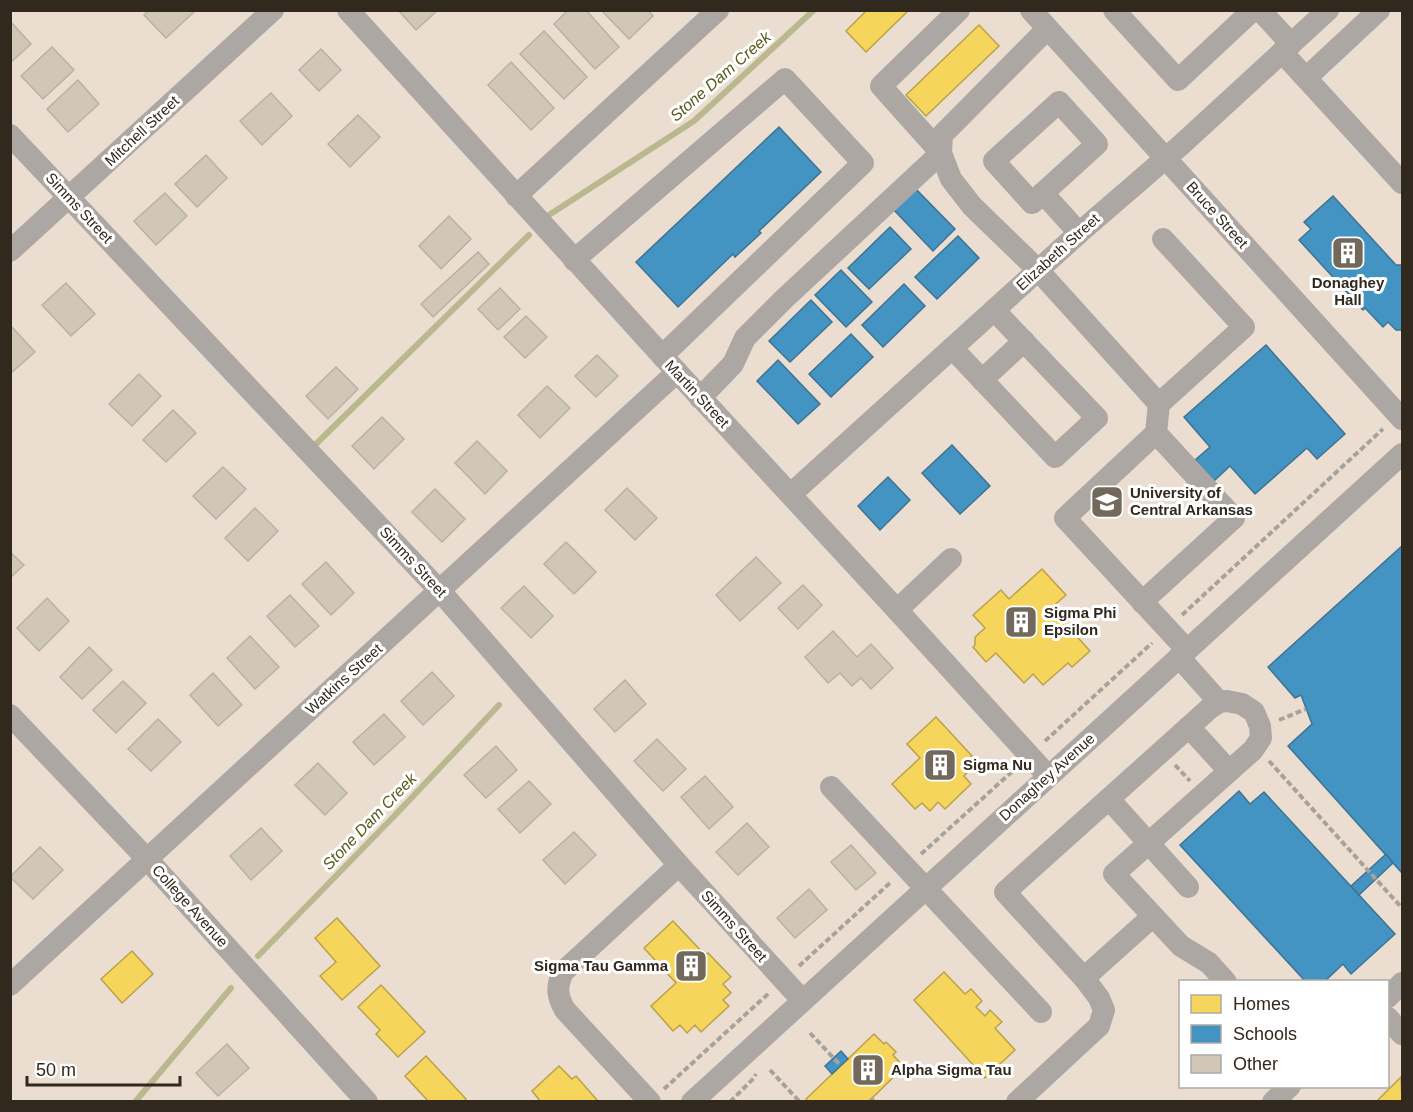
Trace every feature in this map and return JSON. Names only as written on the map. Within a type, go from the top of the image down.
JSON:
[{"type":"street","name":"Mitchell Street","points":[[10,251],[273,10]]},
{"type":"street","name":"Martin Street","points":[[348,10],[700,398],[1048,776]]},
{"type":"street","points":[[516,196],[718,10]]},
{"type":"street","points":[[959,10],[881,86],[941,153],[951,179],[972,206],[1038,270],[1160,404]]},
{"type":"street","name":"Bruce Street","points":[[1031,10],[1402,419]]},
{"type":"street","points":[[1114,10],[1178,81],[1253,10]]},
{"type":"street","points":[[1260,10],[1306,78],[1402,183]]},
{"type":"street","name":"Elizabeth Street","points":[[790,495],[1328,10]]},
{"type":"street","points":[[1306,78],[1379,10]]},
{"type":"street","points":[[700,398],[733,364],[746,338],[784,299],[941,153],[942,135],[1047,29]]},
{"type":"street","name":"Watkins Street","points":[[10,985],[440,591],[669,364],[863,163],[784,78],[574,260]]},
{"type":"street","points":[[1059,102],[1097,144],[1043,193],[1032,203],[994,160],[1059,102]]},
{"type":"street","name":"Simms Street","points":[[10,135],[440,591],[679,866],[802,1000]]},
{"type":"street","points":[[1043,193],[1079,233]]},
{"type":"street","points":[[1163,239],[1244,327],[1160,404],[1156,433],[1065,518],[1167,629],[1220,702]]},
{"type":"street","points":[[952,348],[1055,457],[1097,418],[994,310]]},
{"type":"street","points":[[982,380],[1024,341]]},
{"type":"street","points":[[1142,602],[1234,518],[1156,433]]},
{"type":"street","name":"Donaghey Avenue","points":[[692,1101],[1402,454]]},
{"type":"street","points":[[897,610],[951,559]]},
{"type":"street","points":[[1017,1101],[1099,1026],[1104,1010],[1099,998],[1084,978],[1005,892],[1210,708],[1227,701],[1242,704],[1254,712],[1260,726],[1261,738],[1253,750],[1113,874],[1181,946],[1209,963],[1225,980]]},
{"type":"street","name":"College Avenue","points":[[10,715],[147,859],[367,1101]]},
{"type":"street","points":[[1189,727],[1229,771]]},
{"type":"street","points":[[831,786],[1041,1012]]},
{"type":"street","points":[[1109,799],[1188,887]]},
{"type":"street","points":[[650,1101],[565,1010],[559,998],[558,982],[563,972],[679,866]]},
{"type":"street","points":[[1084,978],[1153,916]]},
{"type":"street","points":[[1389,996],[1402,983]]},
{"type":"street","points":[[1389,1019],[1402,1034]]},
{"type":"street","points":[[1273,1101],[1288,1088]]},
{"type":"path","points":[[650,1101],[1364,447]]},
{"type":"path","points":[[1279,720],[1306,709]]},
{"type":"path","points":[[1266,758],[1402,908]]},
{"type":"path","points":[[1170,760],[1197,789]]},
{"type":"path","points":[[810,1033],[841,1066]]},
{"type":"path","points":[[770,1070],[800,1101]]},
{"type":"path","points":[[730,1101],[754,1078]]},
{"type":"building: Homes","points":[[867,10],[909,10],[866,52],[846,31]]},
{"type":"building: Homes","points":[[979,25],[999,46],[926,116],[906,95]]},
{"type":"building: Homes","name":"Sigma Phi Epsilon","points":[[1042,569],[1066,595],[1051,608],[1090,651],[1072,667],[1068,663],[1043,685],[1033,674],[1024,683],[996,653],[986,662],[973,647],[975,637],[985,628],[973,615],[1001,590],[1009,599]]},
{"type":"building: Homes","name":"Sigma Nu","points":[[936,717],[972,756],[965,762],[971,768],[964,776],[971,784],[945,809],[938,802],[930,811],[922,803],[915,809],[892,784],[920,758],[907,744]]},
{"type":"building: Homes","points":[[337,918],[380,966],[342,1000],[320,976],[336,962],[315,938]]},
{"type":"building: Homes","name":"Sigma Tau Gamma","points":[[673,921],[705,955],[708,953],[731,977],[723,984],[731,993],[723,1000],[729,1006],[701,1032],[695,1025],[687,1033],[680,1025],[673,1031],[651,1006],[676,983],[644,948]]},
{"type":"building: Homes","points":[[132,951],[153,974],[122,1003],[101,979]]},
{"type":"building: Homes","points":[[944,972],[965,994],[971,989],[982,1001],[976,1007],[985,1016],[990,1010],[1002,1022],[995,1028],[1015,1050],[985,1078],[914,1000]]},
{"type":"building: Homes","points":[[381,985],[425,1032],[398,1057],[376,1034],[380,1030],[358,1007]]},
{"type":"building: Homes","name":"Alpha Sigma Tau","points":[[874,1034],[896,1052],[893,1055],[904,1067],[868,1102],[808,1102],[806,1099]]},
{"type":"building: Homes","points":[[426,1056],[466,1099],[463,1102],[429,1102],[405,1076]]},
{"type":"building: Homes","points":[[559,1066],[572,1079],[576,1076],[597,1100],[595,1102],[541,1102],[532,1091]]},
{"type":"building: Homes","points":[[1401,1077],[1402,1102],[1376,1102]]},
{"type":"building: Schools","points":[[779,127],[821,172],[759,231],[761,233],[735,257],[733,254],[678,307],[636,262]]},
{"type":"building: Schools","points":[[914,187],[955,229],[933,251],[892,208]]},
{"type":"building: Schools","name":"Donaghey Hall","points":[[1333,196],[1396,265],[1402,265],[1402,330],[1396,330],[1388,322],[1383,327],[1365,308],[1363,310],[1299,240],[1311,229],[1304,222]]},
{"type":"building: Schools","points":[[890,227],[911,249],[869,289],[848,268]]},
{"type":"building: Schools","points":[[958,236],[979,258],[937,299],[915,277]]},
{"type":"building: Schools","points":[[841,270],[872,302],[846,327],[815,295]]},
{"type":"building: Schools","points":[[904,284],[925,306],[883,347],[862,325]]},
{"type":"building: Schools","points":[[811,300],[832,322],[790,362],[769,341]]},
{"type":"building: Schools","points":[[851,334],[873,357],[831,397],[809,374]]},
{"type":"building: Schools","points":[[1266,345],[1345,434],[1317,459],[1307,448],[1255,494],[1230,466],[1214,481],[1195,460],[1210,447],[1184,417]]},
{"type":"building: Schools","points":[[778,360],[820,404],[798,424],[757,381]]},
{"type":"building: Schools","points":[[952,445],[990,486],[960,514],[922,473]]},
{"type":"building: Schools","points":[[888,477],[910,500],[880,530],[858,506]]},
{"type":"building: Schools","points":[[1402,546],[1402,873],[1288,746],[1312,724],[1301,695],[1295,698],[1268,667]]},
{"type":"building: Schools","points":[[1239,791],[1250,804],[1264,792],[1395,934],[1351,974],[1343,964],[1326,980],[1304,980],[1180,845]]},
{"type":"building: Schools","points":[[1386,854],[1393,863],[1359,895],[1351,886]]},
{"type":"building: Schools","points":[[841,1051],[848,1059],[832,1074],[825,1066]]},
{"type":"building: Other","points":[[149,10],[196,10],[166,38],[144,15]]},
{"type":"building: Other","points":[[398,10],[438,10],[416,30]]},
{"type":"building: Other","points":[[568,10],[586,10],[619,47],[595,69],[554,24]]},
{"type":"building: Other","points":[[601,10],[648,10],[653,16],[629,39]]},
{"type":"building: Other","points":[[10,21],[31,44],[10,63]]},
{"type":"building: Other","points":[[544,31],[587,77],[564,99],[520,54]]},
{"type":"building: Other","points":[[52,47],[74,70],[43,99],[21,76]]},
{"type":"building: Other","points":[[321,49],[341,70],[319,91],[299,70]]},
{"type":"building: Other","points":[[511,62],[554,108],[531,130],[488,85]]},
{"type":"building: Other","points":[[78,80],[99,104],[68,132],[47,109]]},
{"type":"building: Other","points":[[271,93],[292,116],[262,145],[240,121]]},
{"type":"building: Other","points":[[358,115],[380,137],[350,167],[328,144]]},
{"type":"building: Other","points":[[206,155],[227,178],[197,207],[175,184]]},
{"type":"building: Other","points":[[165,193],[187,216],[156,245],[134,221]]},
{"type":"building: Other","points":[[449,216],[471,239],[441,269],[419,246]]},
{"type":"building: Other","points":[[478,252],[489,264],[433,317],[421,304]]},
{"type":"building: Other","points":[[66,283],[95,314],[71,336],[42,305]]},
{"type":"building: Other","points":[[500,288],[520,309],[498,330],[478,309]]},
{"type":"building: Other","points":[[526,316],[547,337],[525,358],[504,337]]},
{"type":"building: Other","points":[[10,325],[35,352],[11,373],[10,372]]},
{"type":"building: Other","points":[[597,355],[618,376],[596,397],[575,376]]},
{"type":"building: Other","points":[[336,367],[358,389],[328,419],[306,396]]},
{"type":"building: Other","points":[[139,374],[161,396],[132,426],[109,404]]},
{"type":"building: Other","points":[[547,386],[570,408],[540,438],[518,415]]},
{"type":"building: Other","points":[[173,410],[196,433],[166,462],[143,440]]},
{"type":"building: Other","points":[[382,417],[404,439],[374,469],[352,446]]},
{"type":"building: Other","points":[[477,441],[507,471],[485,494],[455,463]]},
{"type":"building: Other","points":[[223,467],[246,489],[216,519],[193,496]]},
{"type":"building: Other","points":[[627,488],[657,518],[635,540],[605,510]]},
{"type":"building: Other","points":[[435,489],[465,519],[442,542],[412,512]]},
{"type":"building: Other","points":[[255,508],[278,531],[248,561],[225,538]]},
{"type":"building: Other","points":[[566,542],[596,572],[574,594],[544,564]]},
{"type":"building: Other","points":[[10,552],[24,565],[10,578]]},
{"type":"building: Other","points":[[756,557],[781,583],[740,621],[716,595]]},
{"type":"building: Other","points":[[326,562],[354,593],[331,615],[302,584]]},
{"type":"building: Other","points":[[803,585],[822,605],[798,629],[778,608]]},
{"type":"building: Other","points":[[524,586],[553,616],[531,638],[501,608]]},
{"type":"building: Other","points":[[290,595],[319,626],[295,647],[267,616]]},
{"type":"building: Other","points":[[47,598],[69,621],[39,651],[17,628]]},
{"type":"building: Other","points":[[833,631],[857,657],[871,644],[893,668],[871,689],[861,678],[852,686],[840,673],[828,683],[805,657]]},
{"type":"building: Other","points":[[250,636],[279,667],[255,689],[227,658]]},
{"type":"building: Other","points":[[89,647],[112,670],[82,699],[60,677]]},
{"type":"building: Other","points":[[432,672],[454,696],[423,725],[401,701]]},
{"type":"building: Other","points":[[213,673],[242,705],[218,726],[190,695]]},
{"type":"building: Other","points":[[625,680],[646,704],[615,732],[594,709]]},
{"type":"building: Other","points":[[123,681],[146,703],[116,733],[93,710]]},
{"type":"building: Other","points":[[384,714],[405,737],[374,765],[353,742]]},
{"type":"building: Other","points":[[158,719],[181,742],[151,771],[128,749]]},
{"type":"building: Other","points":[[657,739],[686,769],[663,791],[634,761]]},
{"type":"building: Other","points":[[496,746],[517,770],[486,798],[464,775]]},
{"type":"building: Other","points":[[318,763],[347,793],[325,815],[295,785]]},
{"type":"building: Other","points":[[705,776],[733,807],[709,829],[681,797]]},
{"type":"building: Other","points":[[529,781],[551,804],[520,833],[498,809]]},
{"type":"building: Other","points":[[747,823],[769,847],[738,875],[716,852]]},
{"type":"building: Other","points":[[261,828],[282,851],[251,880],[230,856]]},
{"type":"building: Other","points":[[574,832],[596,855],[565,884],[543,860]]},
{"type":"building: Other","points":[[851,845],[876,873],[856,890],[831,862]]},
{"type":"building: Other","points":[[40,847],[63,870],[33,899],[10,877]]},
{"type":"building: Other","points":[[809,889],[827,910],[795,938],[777,918]]},
{"type":"building: Other","points":[[227,1044],[249,1068],[218,1096],[196,1073]]},
{"type":"waterway","name":"Stone Dam Creek","points":[[549,215],[694,121],[814,10]]},
{"type":"waterway","name":"Stone Dam Creek","points":[[316,444],[529,235]]},
{"type":"waterway","name":"Stone Dam Creek","points":[[258,956],[499,705]]},
{"type":"waterway","name":"Stone Dam Creek","points":[[135,1102],[231,988]]},
{"type":"place","name":"Donaghey Hall","points":[[1348,253]]},
{"type":"place","name":"University of Central Arkansas","points":[[1107,502]]},
{"type":"place","name":"Sigma Phi Epsilon","points":[[1021,622]]},
{"type":"place","name":"Sigma Nu","points":[[940,765]]},
{"type":"place","name":"Sigma Tau Gamma","points":[[691,966]]},
{"type":"place","name":"Alpha Sigma Tau","points":[[868,1070]]}]
